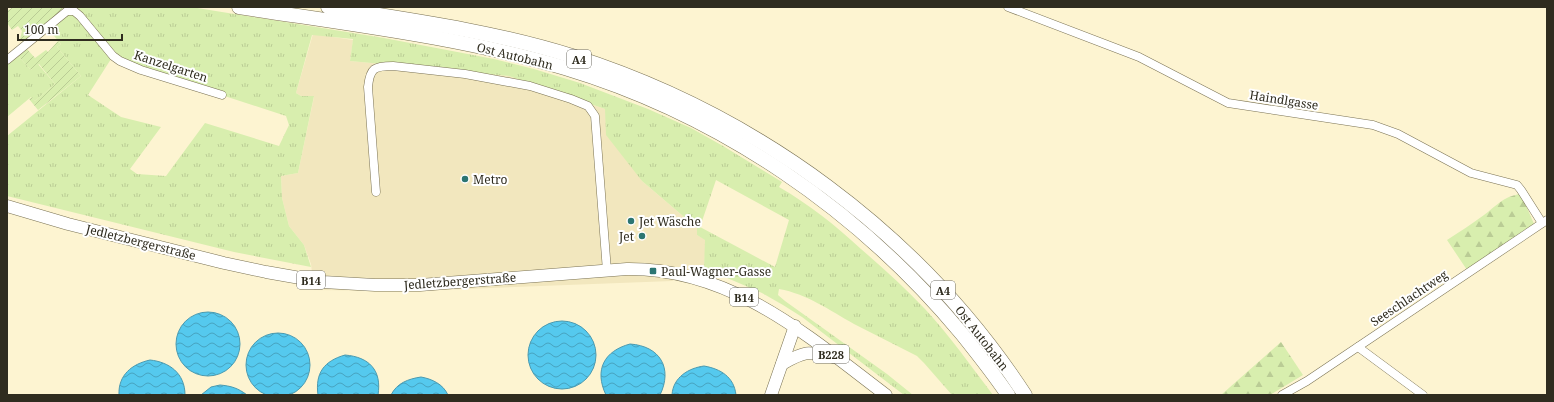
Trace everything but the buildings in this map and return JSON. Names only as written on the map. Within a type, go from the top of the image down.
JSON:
[{"type":"highway","name":"Ost Autobahn","points":[[239,7],[446,40],[508,53],[566,68],[617,86],[676,111],[735,142],[773,165],[812,191],[864,232],[903,269],[943,312],[986,363],[1008,395]]},
{"type":"highway","name":"Ost Autobahn","points":[[328,7],[448,26],[512,40],[571,56],[608,68],[683,99],[736,126],[781,153],[809,173],[896,242],[943,290],[982,336],[1025,395]]},
{"type":"main road","name":"Jedletzbergerstraße","points":[[7,206],[68,224],[224,263],[323,282],[375,285],[420,284],[632,269],[689,276],[736,293],[795,326],[886,395]]},
{"type":"main road","points":[[770,395],[795,326]]},
{"type":"main road","name":"B228","points":[[782,364],[800,354],[813,352],[836,357]]},
{"type":"street","name":"Haindlgasse","points":[[1008,7],[1139,57],[1228,103],[1374,125],[1390,130],[1472,174],[1517,186],[1545,222]]},
{"type":"street","name":"Kanzelgarten","points":[[7,60],[67,11],[74,11],[80,16],[113,56],[120,61],[140,70],[222,95]]},
{"type":"street","points":[[376,192],[368,87],[369,74],[374,70],[384,66],[393,66],[465,74],[530,86],[571,99],[588,106],[595,116],[607,271]]},
{"type":"street","name":"Seeschlachtweg","points":[[1282,395],[1307,381],[1545,222]]},
{"type":"street","points":[[1358,347],[1423,395]]},
{"type":"shaded area","points":[[313,34],[353,40],[350,61],[509,76],[605,109],[642,181],[697,228],[697,235],[706,240],[704,268],[672,281],[414,291],[314,290],[311,264],[304,245],[289,226],[282,198],[281,176],[298,173],[314,97],[301,96],[296,93]]},
{"type":"green space","points":[[13,7],[69,7],[24,43],[20,39],[22,31],[18,26],[12,30],[7,23],[7,11]]},
{"type":"green space","points":[[70,7],[191,7],[384,38],[494,59],[580,83],[648,109],[691,128],[782,182],[779,187],[812,208],[832,224],[886,271],[917,301],[952,340],[993,395],[952,395],[917,356],[854,324],[827,308],[789,291],[779,289],[778,295],[785,301],[887,374],[913,395],[904,395],[802,317],[762,293],[704,268],[705,240],[697,235],[697,228],[642,181],[606,135],[605,109],[509,76],[350,61],[353,39],[312,35],[296,93],[301,96],[314,96],[298,173],[281,176],[282,198],[289,226],[304,245],[311,267],[234,252],[7,196],[7,136],[81,76],[57,47],[61,44],[48,29]],"holes":[[[111,59],[286,116],[289,125],[279,146],[205,123],[166,176],[137,174],[130,169],[161,127],[121,117],[88,95]],[[716,180],[789,220],[775,267],[700,227]]]},
{"type":"green space","points":[[58,41],[61,44],[57,47],[81,76],[38,110],[29,99],[32,97],[35,101],[55,84],[39,64],[31,70],[18,56],[27,49],[35,58],[46,50],[48,52]]},
{"type":"green space","points":[[18,56],[31,70],[38,64],[55,84],[35,101],[31,97],[7,117],[7,64]]},
{"type":"green space","points":[[1519,194],[1525,203],[1534,224],[1467,270],[1447,240],[1496,205],[1513,195]]},
{"type":"green space","points":[[1281,342],[1303,375],[1270,395],[1221,395]]},
{"type":"water","points":[[202,312],[214,312],[231,321],[238,332],[240,344],[238,356],[231,367],[214,376],[202,376],[190,371],[181,362],[176,350],[176,338],[181,326],[190,317]]},
{"type":"water","points":[[562,321],[575,324],[586,331],[593,342],[596,355],[593,368],[586,379],[575,386],[562,389],[549,386],[538,379],[531,368],[528,355],[531,342],[538,331],[549,324]]},
{"type":"water","points":[[272,333],[284,333],[301,342],[308,353],[310,365],[308,377],[301,388],[284,397],[272,397],[260,392],[251,383],[246,371],[246,359],[251,347],[260,338]]},
{"type":"water","points":[[630,344],[649,349],[661,360],[665,376],[664,385],[660,395],[606,395],[601,377],[601,370],[604,363],[614,351]]},
{"type":"water","points":[[345,355],[361,359],[372,366],[378,378],[378,395],[318,395],[318,380],[322,369],[326,364]]},
{"type":"water","points":[[150,360],[163,363],[175,370],[182,381],[185,395],[119,395],[121,382],[127,372],[137,364]]},
{"type":"water","points":[[704,366],[716,369],[726,375],[733,383],[736,395],[672,395],[675,383],[683,374],[698,367]]},
{"type":"water","points":[[421,377],[437,383],[446,391],[448,395],[391,395],[396,387],[403,382]]},
{"type":"water","points":[[220,385],[234,388],[247,395],[201,395],[211,387]]},
{"type":"place","name":"Metro","points":[[465,179]]},
{"type":"place","name":"Jet Wäsche","points":[[631,221]]},
{"type":"place","name":"Jet","points":[[642,236]]},
{"type":"place","name":"Paul-Wagner-Gasse","points":[[653,271]]}]
